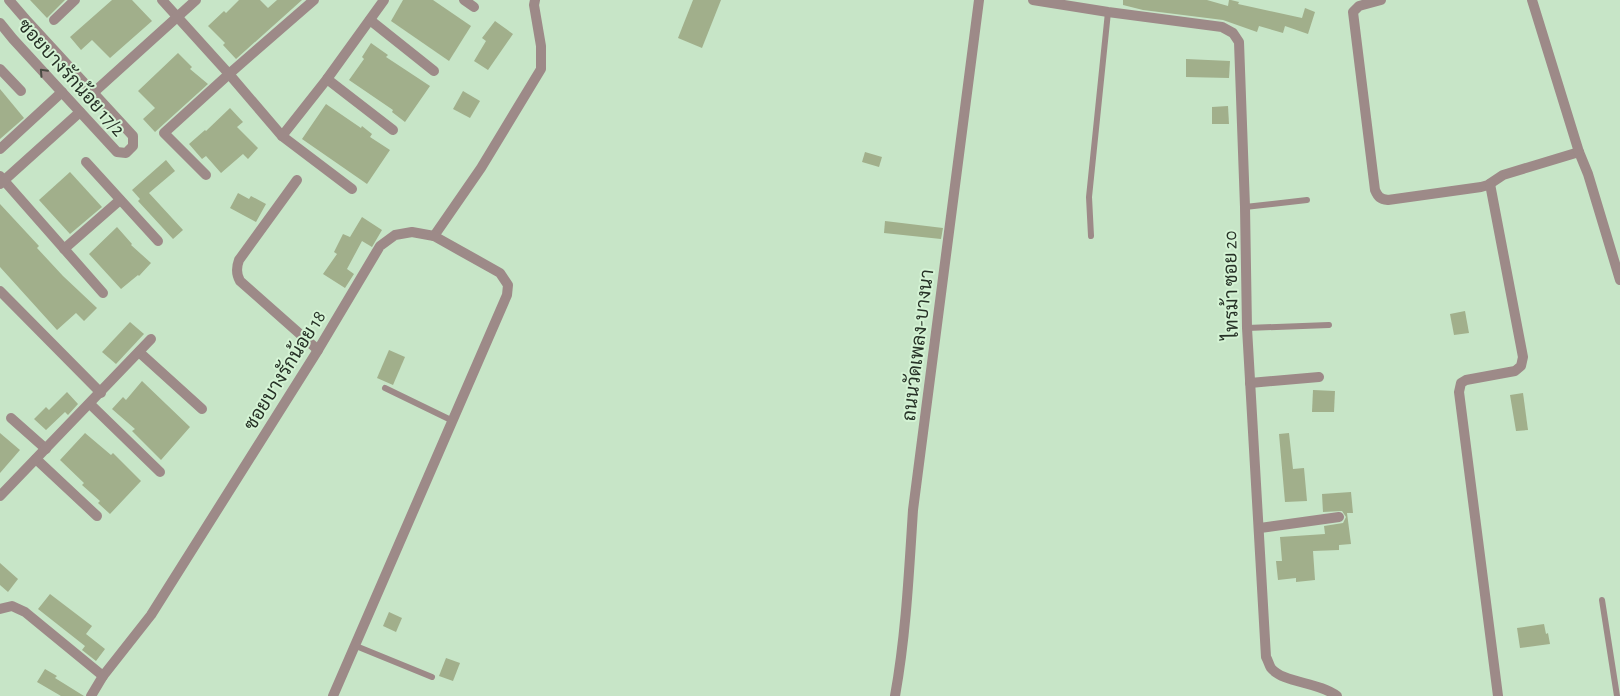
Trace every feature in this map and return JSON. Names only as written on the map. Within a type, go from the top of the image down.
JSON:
[{"type":"street","name":"ซอยบางรักน้อย 17/2","points":[[0,23],[117,152],[126,153],[133,146],[133,136],[9,0]]},
{"type":"street","points":[[54,20],[75,0]]},
{"type":"street","points":[[162,0],[282,136],[352,190]]},
{"type":"street","points":[[93,93],[196,0]]},
{"type":"street","points":[[206,175],[164,133],[314,0]]},
{"type":"street","points":[[282,136],[327,79],[384,0]]},
{"type":"street","points":[[464,0],[474,7]]},
{"type":"street","points":[[333,696],[507,295],[508,285],[500,273],[434,236],[481,168],[541,69],[541,46],[534,5],[535,0]]},
{"type":"street","name":"ถนนวัดเพลง-บางนา","points":[[895,696],[907,594],[913,510],[979,0]]},
{"type":"street","name":"ไทรม้า ซอย 20","points":[[1033,0],[1222,27],[1233,33],[1239,42],[1250,383],[1260,528],[1266,657],[1272,669],[1282,676],[1325,688],[1337,696]]},
{"type":"street","points":[[1382,0],[1359,6],[1353,12],[1375,190],[1378,197],[1382,200],[1388,200],[1481,187],[1490,184],[1503,175],[1579,152]]},
{"type":"street","points":[[1532,0],[1620,280]]},
{"type":"street","points":[[370,20],[434,71]]},
{"type":"street","points":[[0,69],[21,91]]},
{"type":"street","points":[[327,79],[393,130]]},
{"type":"street","points":[[0,149],[62,92]]},
{"type":"street","points":[[80,112],[1,180],[103,293]]},
{"type":"street","points":[[86,162],[158,241]]},
{"type":"street","points":[[297,180],[239,260],[237,275],[240,281],[318,350]]},
{"type":"street","points":[[1490,184],[1523,357],[1521,366],[1516,372],[1466,380],[1461,384],[1459,392],[1498,696]]},
{"type":"street","points":[[64,249],[120,200]]},
{"type":"street","name":"ซอยบางรักน้อย 18","points":[[91,696],[103,676],[151,614],[318,350],[380,246],[395,235],[412,232],[434,236]]},
{"type":"street","points":[[0,291],[101,393]]},
{"type":"street","points":[[0,496],[151,339]]},
{"type":"street","points":[[139,352],[202,409]]},
{"type":"street","points":[[1250,383],[1318,377]]},
{"type":"street","points":[[90,404],[160,472]]},
{"type":"street","points":[[11,418],[46,450]]},
{"type":"street","points":[[36,459],[97,516]]},
{"type":"street","points":[[1260,528],[1340,517]]},
{"type":"street","points":[[0,608],[12,606],[25,612],[103,676]]},
{"type":"lane","points":[[1090,236],[1089,197],[1108,12]]},
{"type":"lane","points":[[1245,206],[1307,200]]},
{"type":"lane","points":[[1248,328],[1329,325]]},
{"type":"lane","points":[[384,388],[453,421]]},
{"type":"lane","points":[[1602,600],[1617,696]]},
{"type":"lane","points":[[356,646],[432,677]]},
{"type":"building","points":[[30,0],[65,0],[47,18]]},
{"type":"building","points":[[112,0],[132,0],[152,21],[110,58],[92,40],[81,50],[70,37]]},
{"type":"building","points":[[239,0],[260,0],[268,8],[277,0],[302,0],[236,59],[223,45],[225,43],[208,26],[224,11],[226,13]]},
{"type":"building","points":[[403,0],[433,0],[471,26],[449,61],[391,21]]},
{"type":"building","points":[[693,0],[721,0],[702,48],[678,38]]},
{"type":"building","points":[[1123,0],[1207,0],[1228,6],[1229,0],[1231,0],[1239,2],[1238,4],[1302,18],[1305,8],[1315,12],[1308,34],[1285,26],[1283,33],[1259,26],[1257,32],[1223,20],[1143,10],[1123,5]]},
{"type":"building","points":[[495,21],[513,34],[488,70],[474,61],[486,41],[482,38]]},
{"type":"building","points":[[371,43],[388,55],[386,57],[430,86],[405,122],[392,112],[393,110],[349,80],[364,59],[362,57]]},
{"type":"building","points":[[178,53],[192,67],[190,69],[208,84],[155,132],[143,119],[155,108],[138,91]]},
{"type":"building","points":[[1186,59],[1230,61],[1229,78],[1186,77]]},
{"type":"building","points":[[0,89],[24,118],[0,139]]},
{"type":"building","points":[[463,91],[480,101],[470,118],[453,109]]},
{"type":"building","points":[[326,104],[361,128],[362,126],[372,134],[370,137],[390,150],[367,184],[302,139]]},
{"type":"building","points":[[1228,106],[1229,124],[1212,124],[1212,107]]},
{"type":"building","points":[[230,108],[243,122],[237,127],[258,148],[248,159],[243,154],[221,173],[206,156],[202,159],[189,144]]},
{"type":"building","points":[[865,152],[882,157],[879,167],[862,162]]},
{"type":"building","points":[[166,160],[175,171],[149,193],[183,230],[173,239],[138,201],[140,199],[132,190]]},
{"type":"building","points":[[70,172],[102,207],[70,234],[39,200]]},
{"type":"building","points":[[238,193],[249,199],[251,196],[266,204],[256,222],[230,208]]},
{"type":"building","points":[[0,204],[39,246],[37,248],[63,276],[97,308],[84,321],[76,313],[57,330],[0,267]]},
{"type":"building","points":[[362,217],[382,230],[372,247],[362,241],[347,269],[354,274],[345,288],[323,274],[337,254],[334,252],[343,234],[350,237]]},
{"type":"building","points":[[885,221],[943,228],[941,239],[884,233]]},
{"type":"building","points":[[117,227],[131,245],[151,263],[139,276],[121,289],[89,254]]},
{"type":"building","points":[[1465,311],[1469,333],[1454,335],[1450,314]]},
{"type":"building","points":[[130,322],[144,334],[116,364],[102,352]]},
{"type":"building","points":[[389,350],[405,357],[393,385],[377,378]]},
{"type":"building","points":[[142,381],[190,427],[161,460],[132,431],[135,429],[112,409],[123,397],[126,400]]},
{"type":"building","points":[[1313,390],[1335,391],[1334,412],[1312,412]]},
{"type":"building","points":[[67,392],[78,404],[68,415],[65,412],[46,430],[34,419],[46,407],[49,410]]},
{"type":"building","points":[[1523,393],[1528,430],[1516,431],[1510,395]]},
{"type":"building","points":[[0,433],[20,450],[0,473]]},
{"type":"building","points":[[85,433],[111,455],[113,453],[141,481],[110,514],[98,503],[100,501],[82,485],[84,483],[60,460]]},
{"type":"building","points":[[1289,433],[1293,469],[1304,468],[1307,501],[1285,502],[1279,434]]},
{"type":"building","points":[[1351,492],[1353,513],[1347,513],[1351,544],[1339,545],[1339,550],[1313,551],[1315,580],[1296,582],[1296,578],[1278,580],[1276,561],[1282,561],[1280,537],[1325,534],[1324,526],[1343,523],[1346,517],[1342,511],[1323,512],[1322,494]]},
{"type":"building","points":[[0,563],[18,579],[8,592],[0,585]]},
{"type":"building","points":[[50,594],[92,626],[86,634],[105,649],[96,661],[82,650],[85,646],[38,609]]},
{"type":"building","points":[[389,612],[402,618],[396,632],[383,626]]},
{"type":"building","points":[[1544,624],[1550,644],[1520,648],[1517,628]]},
{"type":"building","points":[[446,658],[460,663],[453,681],[439,676]]},
{"type":"building","points":[[45,669],[57,676],[55,678],[84,696],[61,696],[37,682]]}]
